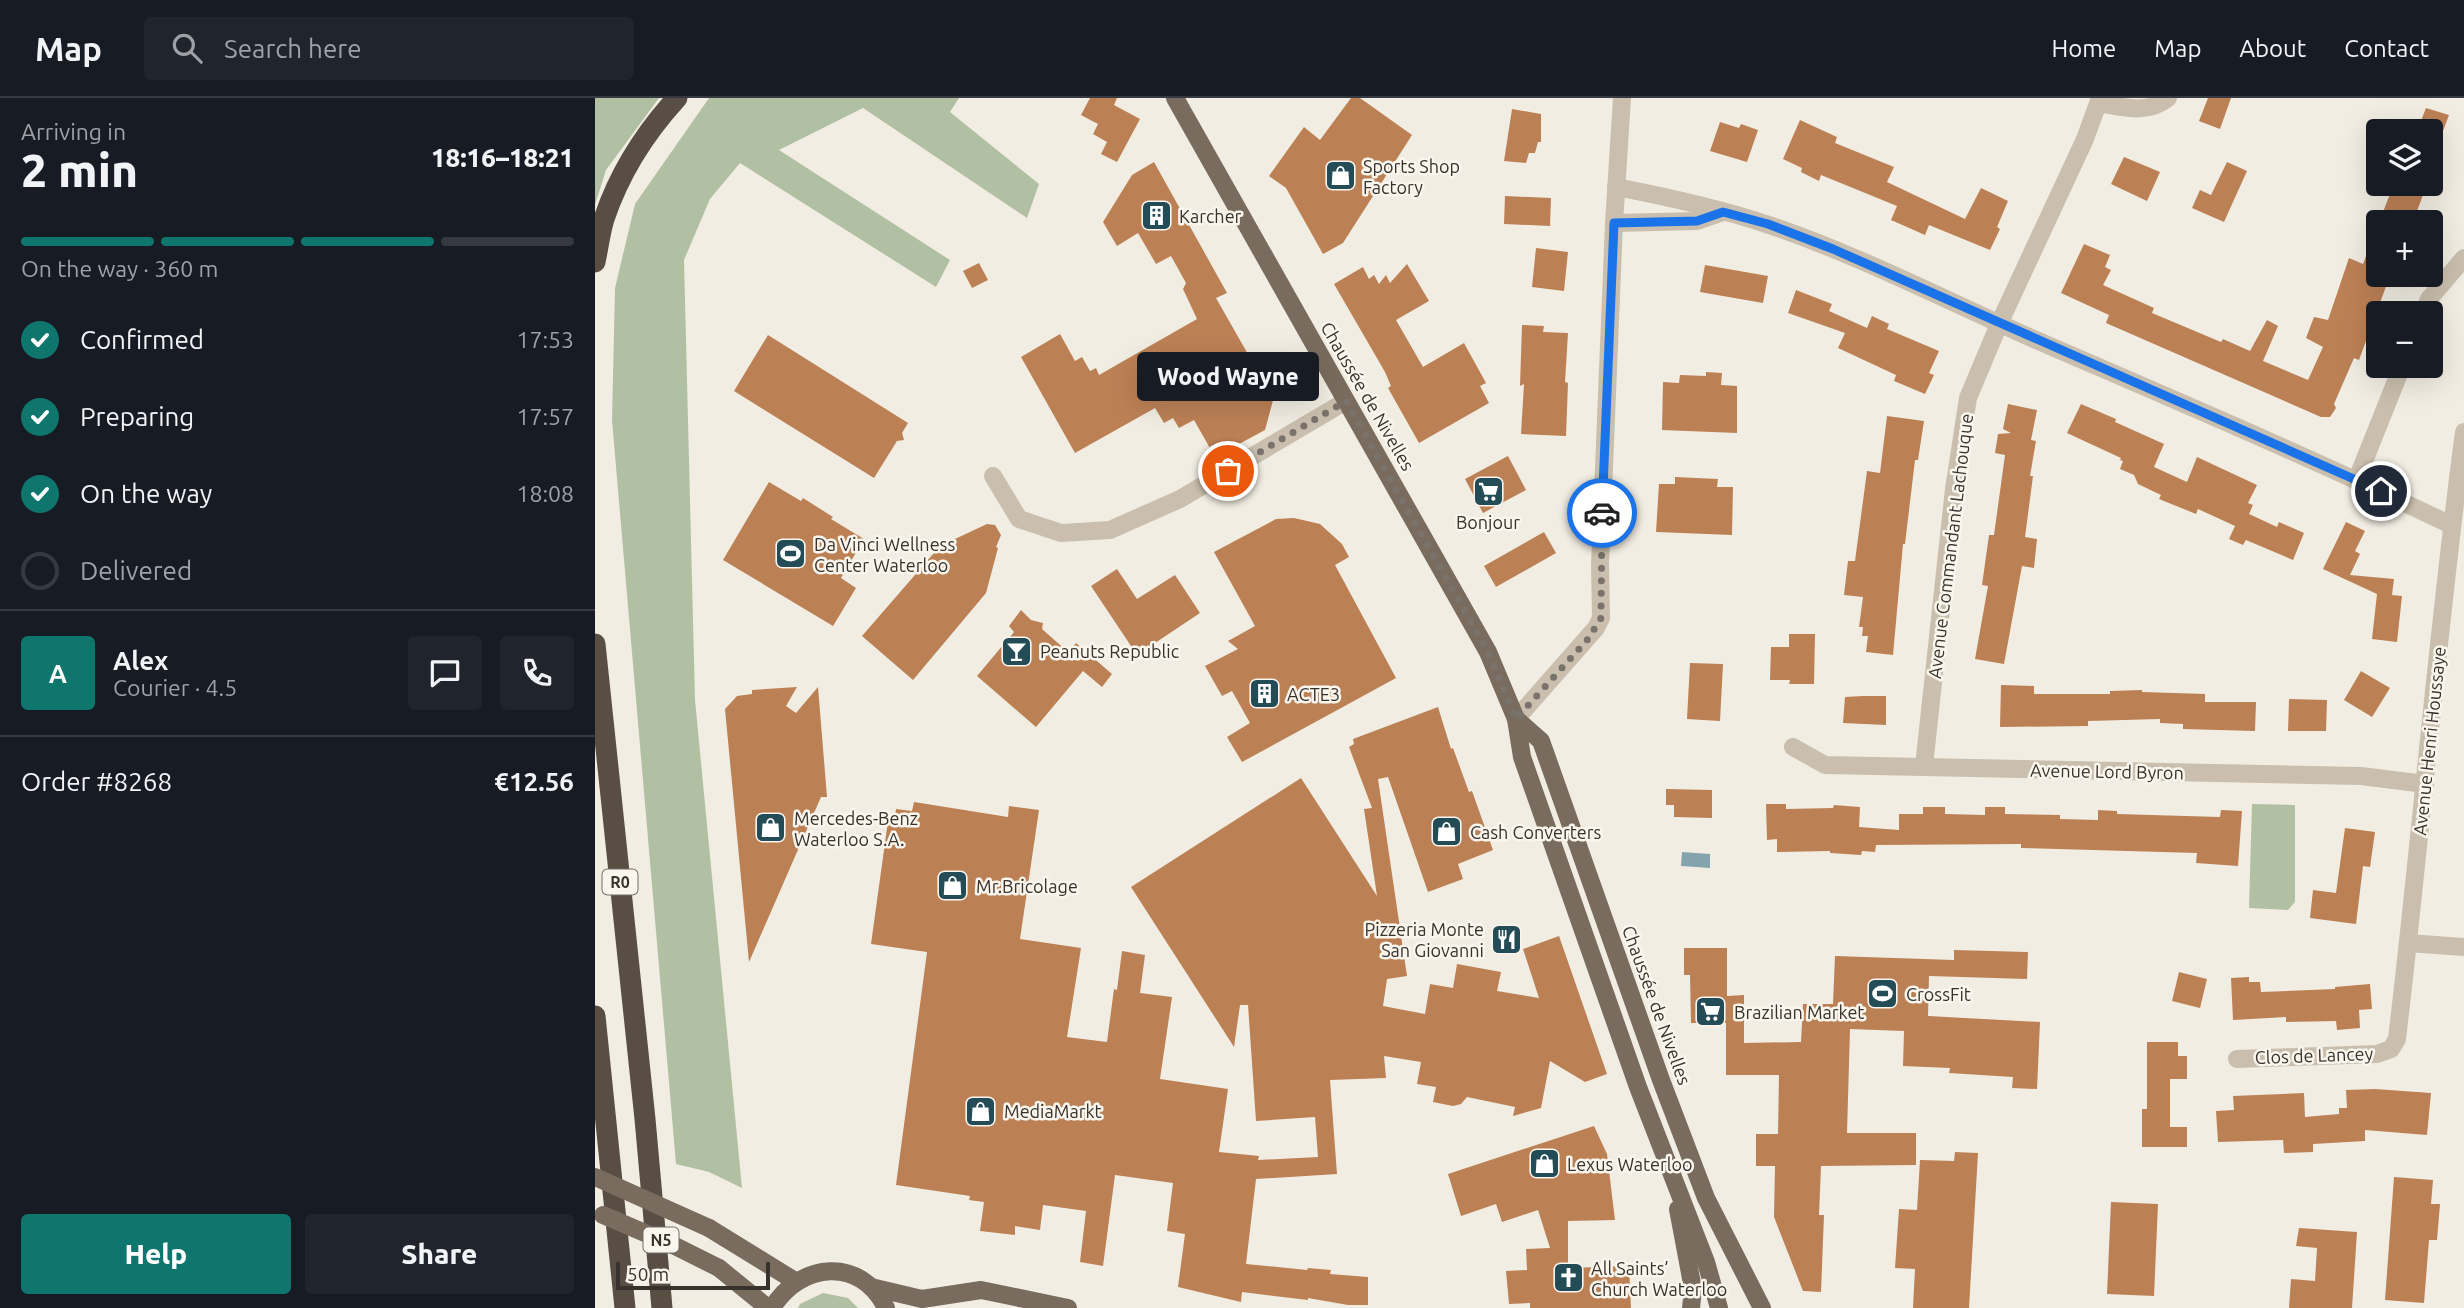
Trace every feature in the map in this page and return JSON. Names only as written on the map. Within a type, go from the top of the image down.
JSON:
[{"type":"highway","points":[[595,262],[604,219],[623,176],[640,144],[677,98]]},
{"type":"highway","name":"R0","points":[[595,644],[662,1308]]},
{"type":"highway","points":[[595,1016],[625,1308]]},
{"type":"main road","name":"Chaussée de Nivelles","points":[[1175,98],[1488,652],[1516,719],[1522,757],[1638,1087],[1706,1262],[1719,1308]]},
{"type":"main road","name":"Chaussée de Nivelles","points":[[1516,719],[1541,741],[1661,1080],[1706,1198],[1762,1308]]},
{"type":"main road","points":[[1672,1171],[1693,1289],[1691,1308]]},
{"type":"main road","name":"N5","points":[[595,1177],[709,1228],[795,1281],[770,1308],[719,1268],[595,1212]]},
{"type":"main road","points":[[795,1281],[810,1274],[827,1271],[854,1276],[871,1287],[922,1299],[981,1290],[1068,1308]]},
{"type":"main road","points":[[871,1287],[886,1308]]},
{"type":"street","points":[[1516,719],[1597,628],[1601,618],[1600,565],[1614,223],[1622,98]]},
{"type":"street","name":"Avenue Commandant Lachouque","points":[[1924,766],[1954,489],[1968,398],[2100,100],[2143,109],[2168,98]]},
{"type":"street","points":[[1616,187],[1704,204],[1768,224],[1833,249],[2357,479],[2451,525]]},
{"type":"street","points":[[1614,223],[1697,221],[1723,212]]},
{"type":"street","points":[[2428,301],[2464,258]]},
{"type":"street","points":[[2357,479],[2397,378]]},
{"type":"street","points":[[993,475],[1020,519],[1061,533],[1110,530],[1180,499],[1346,401]]},
{"type":"street","name":"Avenue Henri Houssaye","points":[[2391,1049],[2397,1039],[2451,525],[2464,432]]},
{"type":"street","name":"Avenue Lord Byron","points":[[1793,747],[1825,765],[2361,776],[2425,784]]},
{"type":"street","points":[[2408,943],[2464,947]]},
{"type":"street","name":"Clos de Lancey","points":[[2237,1059],[2377,1055],[2391,1049]]},
{"type":"green space","points":[[595,98],[659,98],[606,170],[595,205]]},
{"type":"green space","points":[[709,98],[959,98],[950,112],[1039,184],[1027,218],[863,108],[779,150],[950,260],[936,287],[740,163],[710,199],[684,260],[695,700],[742,1188],[709,1172],[676,1164],[612,420],[615,288],[635,204]]},
{"type":"green space","points":[[2252,804],[2295,805],[2295,902],[2288,910],[2249,908]]},
{"type":"green space","points":[[823,1293],[848,1298],[858,1308],[798,1308],[800,1304]]},
{"type":"water","points":[[1682,852],[1710,854],[1710,868],[1681,866]]},
{"type":"building","points":[[1090,98],[1117,98],[1114,105],[1140,119],[1117,162],[1101,154],[1107,142],[1093,134],[1098,124],[1081,115]]},
{"type":"building","name":"Sports Shop Factory","points":[[1351,98],[1360,98],[1412,135],[1343,243],[1323,254],[1286,188],[1269,176],[1304,127],[1320,140]]},
{"type":"building","points":[[2208,98],[2231,98],[2220,129],[2199,121]]},
{"type":"building","points":[[2426,108],[2449,115],[2443,131],[2443,119],[2422,119]]},
{"type":"building","points":[[1512,109],[1541,114],[1541,142],[1538,142],[1535,153],[1529,153],[1526,163],[1504,161]]},
{"type":"building","points":[[1800,120],[1837,137],[1835,143],[1894,167],[1887,182],[1965,219],[1981,188],[2008,201],[1997,227],[2000,229],[1990,250],[1929,225],[1925,235],[1891,220],[1897,206],[1821,175],[1819,181],[1801,172],[1802,168],[1783,159]]},
{"type":"building","points":[[1720,122],[1739,128],[1741,124],[1758,130],[1747,162],[1710,151]]},
{"type":"building","points":[[2124,157],[2160,172],[2147,201],[2111,184]]},
{"type":"building","points":[[1154,162],[1227,293],[1216,298],[1257,370],[1261,368],[1275,393],[1265,430],[1215,457],[1194,420],[1179,428],[1173,418],[1164,423],[1155,408],[1075,453],[1021,357],[1060,334],[1075,361],[1082,357],[1090,371],[1096,368],[1099,375],[1197,319],[1183,289],[1186,283],[1171,256],[1156,264],[1138,233],[1117,246],[1103,222],[1132,175]]},
{"type":"building","points":[[2227,162],[2247,171],[2224,222],[2192,208],[2200,190],[2211,195]]},
{"type":"building","points":[[1505,196],[1551,198],[1550,226],[1504,224]]},
{"type":"building","points":[[2389,196],[2423,196],[2417,210],[2384,210]]},
{"type":"building","points":[[2084,244],[2110,255],[2105,267],[2111,270],[2103,285],[2154,308],[2152,313],[2250,351],[2267,320],[2278,326],[2263,361],[2308,380],[2323,347],[2306,338],[2314,317],[2328,320],[2349,258],[2363,264],[2366,256],[2366,287],[2386,287],[2381,301],[2366,301],[2366,341],[2359,360],[2354,358],[2334,404],[2336,408],[2330,417],[2321,417],[2106,323],[2109,315],[2061,293]]},
{"type":"building","points":[[1536,248],[1568,252],[1564,291],[1532,287]]},
{"type":"building","points":[[979,263],[988,280],[972,288],[963,271]]},
{"type":"building","points":[[1407,264],[1429,301],[1396,320],[1423,367],[1464,343],[1486,383],[1480,386],[1489,403],[1419,443],[1388,388],[1391,386],[1385,372],[1334,284],[1363,267],[1369,279],[1374,275],[1379,284],[1386,275],[1390,283]]},
{"type":"building","points":[[1705,265],[1768,276],[1763,303],[1700,292]]},
{"type":"building","points":[[1796,290],[1832,304],[1829,311],[1867,328],[1872,316],[1889,324],[1887,329],[1939,351],[1929,373],[1934,375],[1925,394],[1894,381],[1896,375],[1838,348],[1845,333],[1788,313]]},
{"type":"building","points":[[1522,325],[1544,326],[1543,332],[1568,333],[1566,436],[1521,434],[1524,384],[1520,386]]},
{"type":"building","points":[[768,335],[908,423],[902,433],[904,440],[897,441],[874,478],[734,391]]},
{"type":"building","points":[[1706,372],[1722,373],[1721,385],[1737,386],[1737,433],[1662,430],[1663,382],[1679,383],[1680,375],[1706,376]]},
{"type":"building","points":[[2008,404],[2037,410],[2031,440],[2036,441],[2025,537],[2037,539],[2034,568],[2022,566],[2004,664],[1975,659],[1988,586],[1982,585],[1989,535],[1994,535],[2005,455],[1995,453],[1998,434],[2011,433],[2003,429]]},
{"type":"building","points":[[2081,404],[2164,444],[2154,467],[2187,482],[2197,457],[2257,485],[2248,503],[2253,505],[2249,514],[2277,527],[2279,522],[2304,533],[2293,560],[2246,540],[2243,545],[2229,539],[2235,526],[2198,509],[2196,514],[2159,499],[2161,495],[2138,484],[2134,475],[2120,469],[2123,461],[2121,458],[2067,433]]},
{"type":"building","points":[[1887,416],[1924,421],[1918,460],[1915,460],[1903,544],[1893,655],[1866,652],[1868,636],[1862,636],[1863,627],[1859,627],[1863,597],[1844,595],[1848,561],[1855,561],[1867,471],[1880,473]]},
{"type":"building","points":[[1508,456],[1526,490],[1483,513],[1465,479]]},
{"type":"building","points":[[1675,477],[1718,479],[1717,487],[1733,487],[1732,535],[1656,532],[1659,484],[1675,484]]},
{"type":"building","name":"Da Vinci Wellness Center Waterloo","points":[[769,482],[801,501],[803,498],[864,539],[841,578],[856,588],[833,626],[723,560]]},
{"type":"building","points":[[1294,518],[1320,524],[1342,544],[1349,557],[1335,565],[1396,678],[1242,762],[1227,737],[1250,723],[1232,691],[1222,696],[1205,666],[1238,649],[1228,641],[1255,626],[1214,552],[1276,519]]},
{"type":"building","points":[[2346,522],[2365,531],[2355,551],[2360,554],[2350,575],[2394,579],[2392,595],[2402,596],[2397,642],[2372,639],[2377,594],[2323,569]]},
{"type":"building","points":[[987,524],[995,525],[1001,535],[986,593],[913,680],[862,636],[940,546]]},
{"type":"building","points":[[1544,532],[1556,553],[1496,587],[1484,566]]},
{"type":"building","points":[[1117,569],[1137,599],[1175,575],[1200,613],[1137,655],[1091,586]]},
{"type":"building","points":[[1021,610],[1031,620],[1043,623],[1042,629],[1068,652],[1076,643],[1112,674],[1102,687],[1083,671],[1036,727],[977,676],[1014,632],[1009,626]]},
{"type":"building","points":[[1789,634],[1815,634],[1814,684],[1789,684],[1790,680],[1770,680],[1771,647],[1789,647]]},
{"type":"building","points":[[1690,663],[1723,664],[1720,721],[1687,719]]},
{"type":"building","points":[[2361,671],[2390,688],[2372,717],[2344,700]]},
{"type":"building","points":[[2001,685],[2034,686],[2034,694],[2110,694],[2110,691],[2142,690],[2205,694],[2205,702],[2256,702],[2255,731],[2183,729],[2183,724],[2160,723],[2160,719],[2088,721],[2088,726],[2000,727]]},
{"type":"building","name":"Mercedes-Benz Waterloo S.A.","points":[[797,687],[786,706],[796,713],[818,687],[827,797],[821,797],[749,962],[725,709],[737,696],[752,694],[752,690]]},
{"type":"building","points":[[1886,696],[1886,725],[1843,723],[1845,697]]},
{"type":"building","points":[[2289,699],[2327,700],[2326,731],[2288,731]]},
{"type":"building","points":[[1438,707],[1451,749],[1453,748],[1469,792],[1472,791],[1493,850],[1458,864],[1463,879],[1428,892],[1388,777],[1378,779],[1407,976],[1387,979],[1383,1006],[1425,1014],[1430,984],[1453,988],[1457,964],[1501,972],[1497,991],[1539,998],[1523,949],[1559,936],[1607,1074],[1585,1082],[1550,1061],[1541,1108],[1513,1116],[1515,1107],[1467,1097],[1461,1104],[1453,1106],[1433,1102],[1436,1087],[1417,1084],[1421,1062],[1384,1056],[1386,1078],[1330,1080],[1337,1174],[1256,1179],[1246,1264],[1331,1270],[1330,1274],[1368,1277],[1368,1305],[1242,1292],[1241,1302],[1178,1287],[1185,1234],[1167,1231],[1173,1183],[1115,1175],[1103,1266],[1080,1262],[1086,1211],[1043,1205],[1040,1230],[1015,1226],[1015,1235],[980,1231],[984,1202],[969,1200],[970,1196],[896,1185],[927,952],[871,944],[888,821],[894,822],[896,809],[912,811],[914,802],[1008,817],[1009,806],[1039,810],[1020,939],[1081,948],[1067,1037],[1107,1042],[1122,951],[1145,955],[1140,993],[1172,997],[1160,1079],[1228,1089],[1219,1152],[1259,1156],[1258,1160],[1318,1157],[1315,1117],[1256,1121],[1248,1005],[1240,1005],[1234,1047],[1131,887],[1301,778],[1377,896],[1364,809],[1372,808],[1349,747],[1354,744],[1353,739]]},
{"type":"building","points":[[1666,789],[1712,790],[1712,818],[1674,817],[1674,805],[1666,805]]},
{"type":"building","points":[[1766,804],[1786,804],[1786,809],[1833,808],[1834,805],[1860,807],[1859,827],[1899,830],[1899,814],[1923,814],[1923,807],[1945,807],[1945,814],[1985,815],[1985,807],[2005,807],[2005,814],[2060,815],[2060,819],[2098,820],[2098,810],[2117,811],[2117,814],[2220,817],[2221,810],[2242,811],[2238,866],[2196,863],[2197,853],[2021,848],[2021,844],[1876,845],[1875,852],[1862,851],[1861,855],[1830,851],[1777,852],[1777,839],[1767,840]]},
{"type":"building","points":[[2345,828],[2375,832],[2370,867],[2363,866],[2356,924],[2310,918],[2313,890],[2336,893]]},
{"type":"building","points":[[1684,948],[1727,948],[1727,996],[1744,995],[1744,1043],[1801,1042],[1803,1004],[1833,1004],[1835,956],[1954,960],[1954,950],[2028,952],[2027,979],[1929,976],[1928,1016],[2040,1022],[2037,1089],[2012,1088],[2013,1077],[1949,1073],[1950,1068],[1903,1066],[1904,1031],[1850,1029],[1847,1133],[1916,1133],[1916,1165],[1821,1166],[1819,1215],[1824,1215],[1821,1292],[1803,1291],[1774,1217],[1775,1166],[1756,1166],[1756,1134],[1778,1134],[1779,1075],[1726,1075],[1726,1023],[1691,1023],[1690,975],[1684,975]]},
{"type":"building","points":[[2179,972],[2207,979],[2200,1008],[2172,1001]]},
{"type":"building","points":[[2249,977],[2249,982],[2260,982],[2261,992],[2335,989],[2370,984],[2372,1009],[2359,1010],[2360,1028],[2337,1030],[2336,1021],[2286,1022],[2286,1017],[2233,1020],[2231,978]]},
{"type":"building","points":[[2147,1042],[2178,1042],[2178,1056],[2187,1056],[2187,1079],[2170,1079],[2170,1127],[2187,1127],[2187,1147],[2142,1147],[2142,1109],[2147,1109]]},
{"type":"building","points":[[2346,1090],[2431,1093],[2427,1135],[2365,1130],[2365,1141],[2313,1144],[2313,1152],[2284,1153],[2283,1140],[2218,1142],[2216,1111],[2234,1110],[2233,1096],[2304,1093],[2305,1117],[2339,1114],[2339,1108],[2347,1108]]},
{"type":"building","name":"Lexus Waterloo","points":[[1594,1126],[1607,1154],[1615,1220],[1568,1221],[1568,1268],[1629,1266],[1631,1308],[1530,1308],[1530,1303],[1509,1304],[1506,1271],[1527,1270],[1526,1249],[1550,1248],[1538,1210],[1502,1222],[1496,1204],[1461,1216],[1448,1174]]},
{"type":"building","points":[[1955,1152],[1978,1153],[1969,1308],[1913,1308],[1915,1269],[1895,1268],[1899,1209],[1917,1210],[1920,1160],[1954,1161]]},
{"type":"building","points":[[2394,1177],[2433,1180],[2431,1204],[2440,1204],[2437,1240],[2429,1240],[2424,1303],[2385,1300]]},
{"type":"building","points":[[2111,1202],[2158,1204],[2154,1296],[2107,1294]]},
{"type":"building","points":[[2299,1228],[2357,1232],[2352,1308],[2289,1308],[2291,1279],[2315,1281],[2317,1248],[2296,1246]]},
{"type":"way so far","points":[[1228,471],[1346,401],[1488,652],[1516,719],[1597,628],[1601,618],[1602,513]]},
{"type":"place","name":"Sports Shop Factory","points":[[1340,176]]},
{"type":"place","name":"Karcher","points":[[1156,216]]},
{"type":"place","name":"Wood Wayne","points":[[1228,471]]},
{"type":"place","name":"Bonjour","points":[[1488,492]]},
{"type":"place","name":"Da Vinci Wellness Center Waterloo","points":[[791,554]]},
{"type":"place","name":"Peanuts Republic","points":[[1017,651]]},
{"type":"place","name":"ACTE3","points":[[1264,694]]},
{"type":"place","name":"Mercedes-Benz Waterloo S.A.","points":[[771,828]]},
{"type":"place","name":"Cash Converters","points":[[1447,832]]},
{"type":"place","name":"Mr.Bricolage","points":[[953,886]]},
{"type":"place","name":"Pizzeria Monte San Giovanni","points":[[1507,939]]},
{"type":"place","name":"CrossFit","points":[[1883,994]]},
{"type":"place","name":"Brazilian Market","points":[[1711,1012]]},
{"type":"place","name":"MediaMarkt","points":[[981,1111]]},
{"type":"place","name":"Lexus Waterloo","points":[[1544,1164]]},
{"type":"place","name":"All Saints’ Church Waterloo","points":[[1568,1278]]},
{"type":"route","points":[[1602,513],[1614,223],[1697,221],[1723,212],[1768,224],[1833,249],[2381,491]]}]
